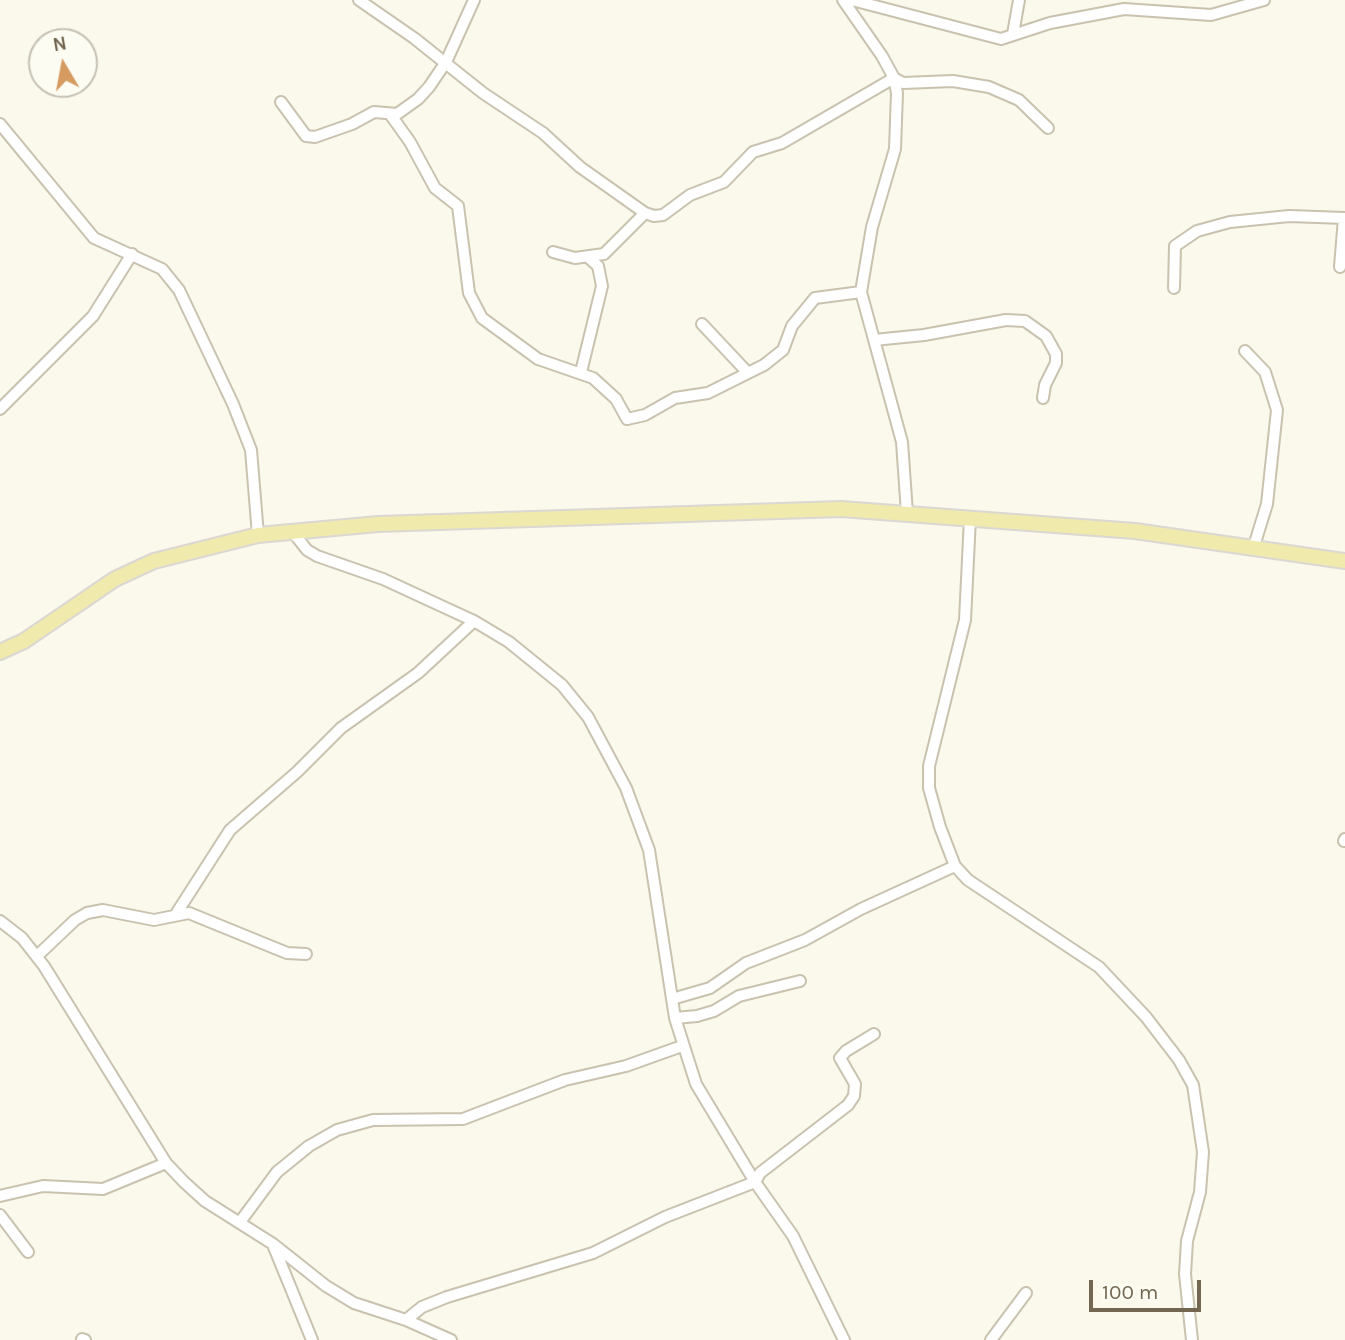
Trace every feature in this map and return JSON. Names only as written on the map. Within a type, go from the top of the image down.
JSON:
[{"type":"main road","points":[[0,652],[24,641],[115,579],[144,566],[258,535],[436,521],[794,509],[907,513],[1135,531],[1345,561]]},
{"type":"street","points":[[359,0],[446,62],[483,93],[543,133],[580,167],[645,213],[663,215],[690,195],[724,183],[753,152],[782,143],[894,78]]},
{"type":"street","points":[[281,102],[299,129],[306,136],[315,137],[352,124],[374,112],[397,114],[418,99],[446,62],[474,0]]},
{"type":"street","points":[[843,0],[894,78],[897,93],[895,149],[872,227],[861,292],[902,442],[907,513]]},
{"type":"street","points":[[852,0],[1001,39],[1124,9],[1211,15],[1264,0]]},
{"type":"street","points":[[1013,34],[1019,0]]},
{"type":"street","points":[[894,78],[903,83],[953,81],[989,87],[1019,100],[1048,128]]},
{"type":"street","points":[[390,114],[410,142],[435,188],[458,206],[468,293],[482,317],[538,359],[581,372],[602,384],[616,399],[627,419],[634,420],[675,398],[709,393],[748,373],[783,350],[792,326],[815,298],[861,292]]},
{"type":"street","points":[[0,124],[94,238],[162,269],[171,277],[233,404],[251,450],[258,535]]},
{"type":"street","points":[[553,252],[589,258],[604,254],[618,243],[645,213]]},
{"type":"street","points":[[1174,288],[1175,246],[1197,231],[1230,222],[1289,216],[1345,218],[1340,267]]},
{"type":"street","points":[[0,409],[93,316],[132,254]]},
{"type":"street","points":[[581,372],[602,286],[598,266],[589,258]]},
{"type":"street","points":[[874,340],[924,335],[1006,320],[1025,321],[1046,336],[1056,354],[1056,363],[1045,385],[1043,398]]},
{"type":"street","points":[[702,324],[748,373]]},
{"type":"street","points":[[1245,351],[1265,372],[1277,410],[1267,504],[1254,546]]},
{"type":"street","points":[[970,518],[965,620],[929,766],[929,788],[955,866],[968,880],[1099,967],[1146,1017],[1179,1060],[1193,1085],[1203,1152],[1200,1192],[1187,1241],[1185,1274],[1192,1340]]},
{"type":"street","points":[[292,531],[307,550],[317,556],[383,579],[474,621],[509,642],[562,685],[588,716],[626,788],[649,850],[672,999],[682,1046],[696,1084],[813,1271],[844,1340]]},
{"type":"street","points":[[176,914],[230,830],[297,772],[341,728],[418,673],[474,621]]},
{"type":"street","points":[[672,999],[710,988],[746,963],[805,940],[862,909],[955,866]]},
{"type":"street","points":[[37,956],[59,932],[87,913],[103,910],[154,920],[176,914],[202,916],[286,953],[306,954]]},
{"type":"street","points":[[0,920],[37,956],[166,1163],[205,1200],[273,1244],[326,1286],[354,1303],[406,1320],[450,1340]]},
{"type":"street","points":[[676,1018],[705,1013],[739,996],[800,981]]},
{"type":"street","points":[[406,1320],[422,1307],[447,1297],[593,1253],[687,1207],[755,1182],[760,1173],[848,1105],[854,1096],[855,1084],[841,1064],[840,1058],[846,1051],[874,1034]]},
{"type":"street","points":[[240,1222],[277,1172],[309,1146],[337,1130],[373,1120],[463,1119],[565,1080],[626,1066],[682,1046]]},
{"type":"street","points":[[0,1196],[43,1186],[103,1189],[166,1163]]},
{"type":"street","points":[[0,1215],[28,1252]]},
{"type":"street","points":[[273,1244],[307,1337]]},
{"type":"street","points":[[991,1340],[1026,1293]]}]
